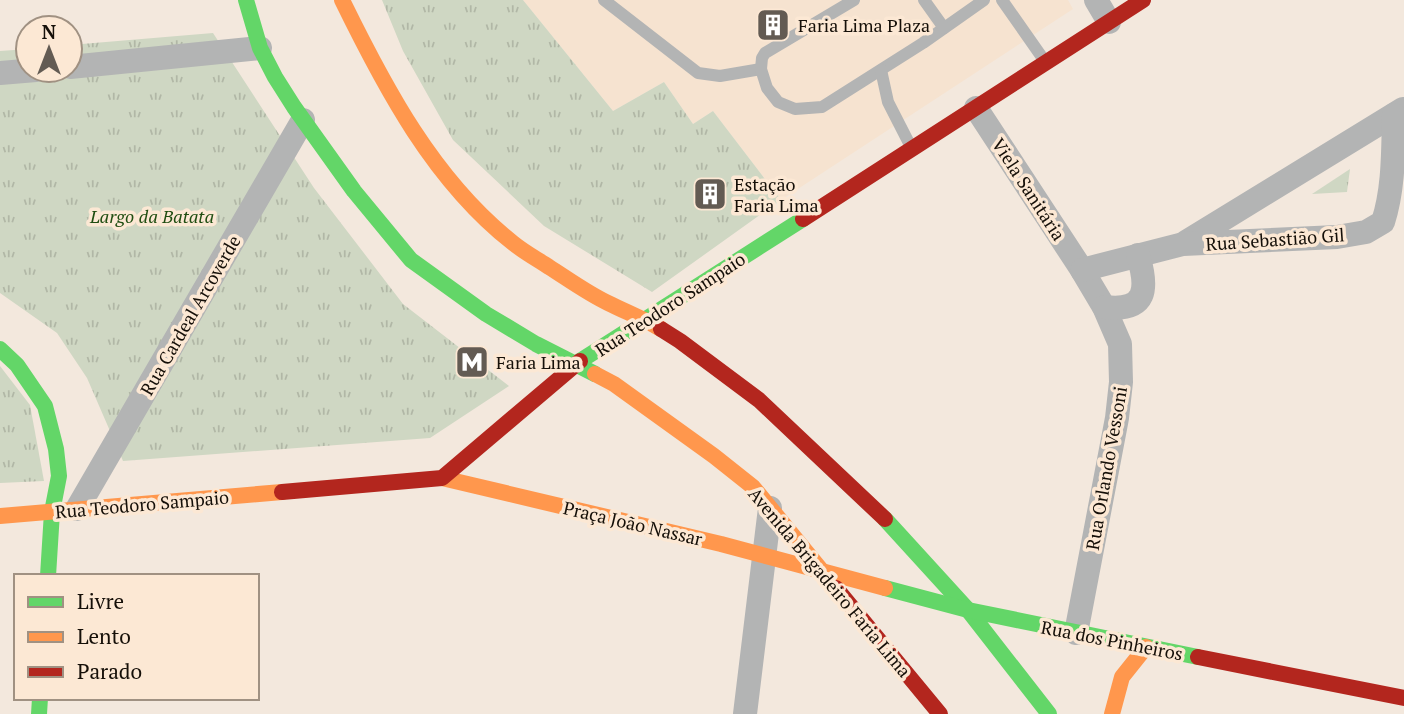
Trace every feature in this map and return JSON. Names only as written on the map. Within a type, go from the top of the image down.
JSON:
[{"type":"main road","name":"Avenida Brigadeiro Faria Lima","points":[[246,0],[260,48],[275,77],[354,191],[411,260],[486,314],[536,344],[614,384],[704,448],[752,487],[940,714]]},
{"type":"main road","points":[[342,0],[377,71],[433,160],[470,203],[513,243],[607,303],[646,320],[680,341],[760,400],[894,527],[968,610],[1049,714]]},
{"type":"main road","name":"Rua Teodoro Sampaio","points":[[0,516],[442,478],[576,364],[1143,0]]},
{"type":"main road","points":[[0,349],[17,365],[45,405],[56,449],[59,476],[52,512],[48,574]]},
{"type":"main road","name":"Praça João Nassar","points":[[442,478],[721,544],[823,572]]},
{"type":"main road","name":"Rua dos Pinheiros","points":[[823,572],[968,610],[1404,698]]},
{"type":"main road","points":[[1112,714],[1122,677],[1146,647]]},
{"type":"street","points":[[1096,0],[1109,22]]},
{"type":"street","points":[[84,66],[260,48]]},
{"type":"street","name":"Viela Sanitária","points":[[976,108],[1082,270]]},
{"type":"street","name":"Rua Sebastião Gil","points":[[1082,270],[1183,244],[1337,237],[1366,232],[1383,222],[1389,204],[1399,112]]},
{"type":"street","name":"Rua Sebastião Gil","points":[[1183,244],[1399,112]]},
{"type":"street","name":"Rua Cardeal Arcoverde","points":[[77,509],[303,120]]},
{"type":"street","points":[[1104,307],[1122,308],[1138,301],[1144,286],[1138,255]]},
{"type":"street","name":"Rua Orlando Vessoni","points":[[1076,633],[1117,418],[1121,382],[1120,344],[1104,307],[1082,270]]},
{"type":"street","points":[[745,714],[770,508]]},
{"type":"lane","points":[[604,0],[698,73],[720,76],[761,69]]},
{"type":"lane","points":[[854,0],[765,53],[761,69],[767,88],[778,102],[794,109],[822,107],[923,43],[984,0]]},
{"type":"lane","points":[[924,0],[944,28]]},
{"type":"lane","points":[[1002,0],[1046,63]]},
{"type":"lane","points":[[881,70],[888,102],[911,149]]},
{"type":"shaded area","points":[[523,0],[1068,0],[1073,9],[781,200],[713,111],[693,124],[664,82],[613,111]]},
{"type":"green space","points":[[382,0],[523,0],[613,111],[664,82],[693,124],[713,111],[781,200],[652,292],[544,226],[453,140],[403,51]]},
{"type":"green space","name":"Largo da Batata","points":[[213,33],[314,188],[403,304],[509,386],[430,438],[123,461],[87,378],[57,333],[0,293],[0,51],[14,50],[14,84],[84,84],[84,44]]},
{"type":"green space","points":[[1350,169],[1347,192],[1312,194]]},
{"type":"green space","points":[[0,366],[30,405],[44,481],[0,483]]},
{"type":"traffic: fast","points":[[246,0],[260,48],[294,107],[354,191],[411,260],[486,314],[536,344],[595,374]]},
{"type":"traffic: fast","points":[[580,361],[803,219]]},
{"type":"traffic: fast","points":[[0,349],[17,365],[45,406],[56,449],[59,476],[52,512],[48,574]]},
{"type":"traffic: fast","points":[[885,519],[968,610],[1049,714]]},
{"type":"traffic: fast","points":[[885,588],[968,610],[1198,657]]},
{"type":"traffic: fast","points":[[39,714],[40,700]]},
{"type":"traffic: slow","points":[[342,0],[394,99],[414,131],[459,191],[485,218],[513,243],[585,290],[661,329]]},
{"type":"traffic: slow","points":[[595,374],[614,384],[753,487],[836,588]]},
{"type":"traffic: slow","points":[[442,478],[721,544],[885,588]]},
{"type":"traffic: slow","points":[[0,516],[282,492]]},
{"type":"traffic: slow","points":[[1112,714],[1122,677],[1146,647]]},
{"type":"traffic: jam","points":[[803,219],[1143,0]]},
{"type":"traffic: jam","points":[[661,329],[759,400],[885,519]]},
{"type":"traffic: jam","points":[[282,492],[442,478],[580,361]]},
{"type":"traffic: jam","points":[[836,588],[940,714]]},
{"type":"traffic: jam","points":[[1198,657],[1404,698]]},
{"type":"place","name":"Faria Lima Plaza","points":[[773,25]]},
{"type":"place","name":"Estação Faria Lima","points":[[710,194]]},
{"type":"place","name":"Faria Lima","points":[[472,362]]}]
